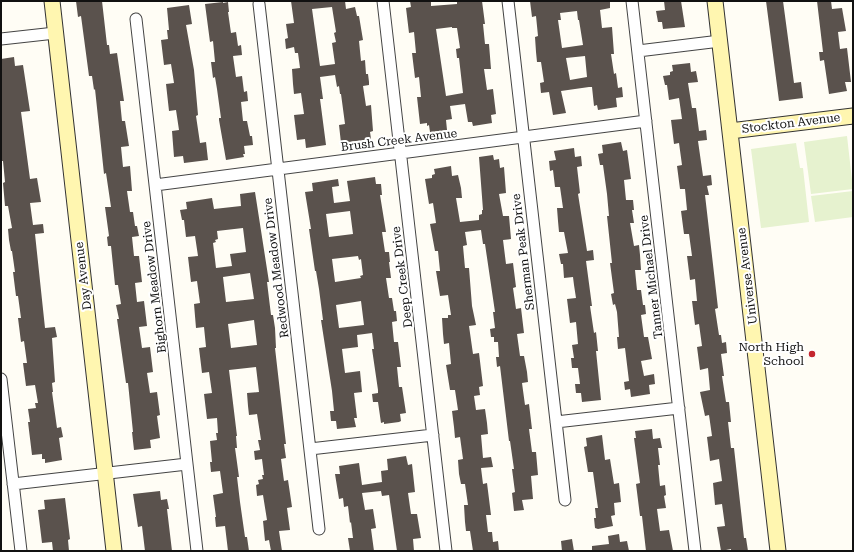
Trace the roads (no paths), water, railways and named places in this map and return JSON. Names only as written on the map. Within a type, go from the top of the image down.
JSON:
[{"type":"street","name":"Day Avenue","points":[[52,1],[114,551]]},
{"type":"street","name":"Deep Creek Drive","points":[[383,1],[446,551]]},
{"type":"street","name":"Sherman Peak Drive","points":[[508,1],[565,500]]},
{"type":"street","name":"Tanner Michael Drive","points":[[632,1],[695,551]]},
{"type":"street","name":"Universe Avenue","points":[[715,1],[778,551]]},
{"type":"street","name":"Redwood Meadow Drive","points":[[259,4],[319,529]]},
{"type":"street","name":"Bighorn Meadow Drive","points":[[136,20],[197,551]]},
{"type":"street","points":[[1,39],[55,33]]},
{"type":"street","points":[[638,51],[720,41]]},
{"type":"street","name":"Stockton Avenue","points":[[730,131],[853,116]]},
{"type":"street","name":"Brush Creek Avenue","points":[[155,185],[646,121]]},
{"type":"street","points":[[1,379],[2,403],[21,551]]},
{"type":"street","points":[[556,422],[679,408]]},
{"type":"street","points":[[310,449],[433,435]]},
{"type":"street","points":[[13,484],[188,464]]},
{"type":"place","name":"North High School","points":[[812,354]]}]
